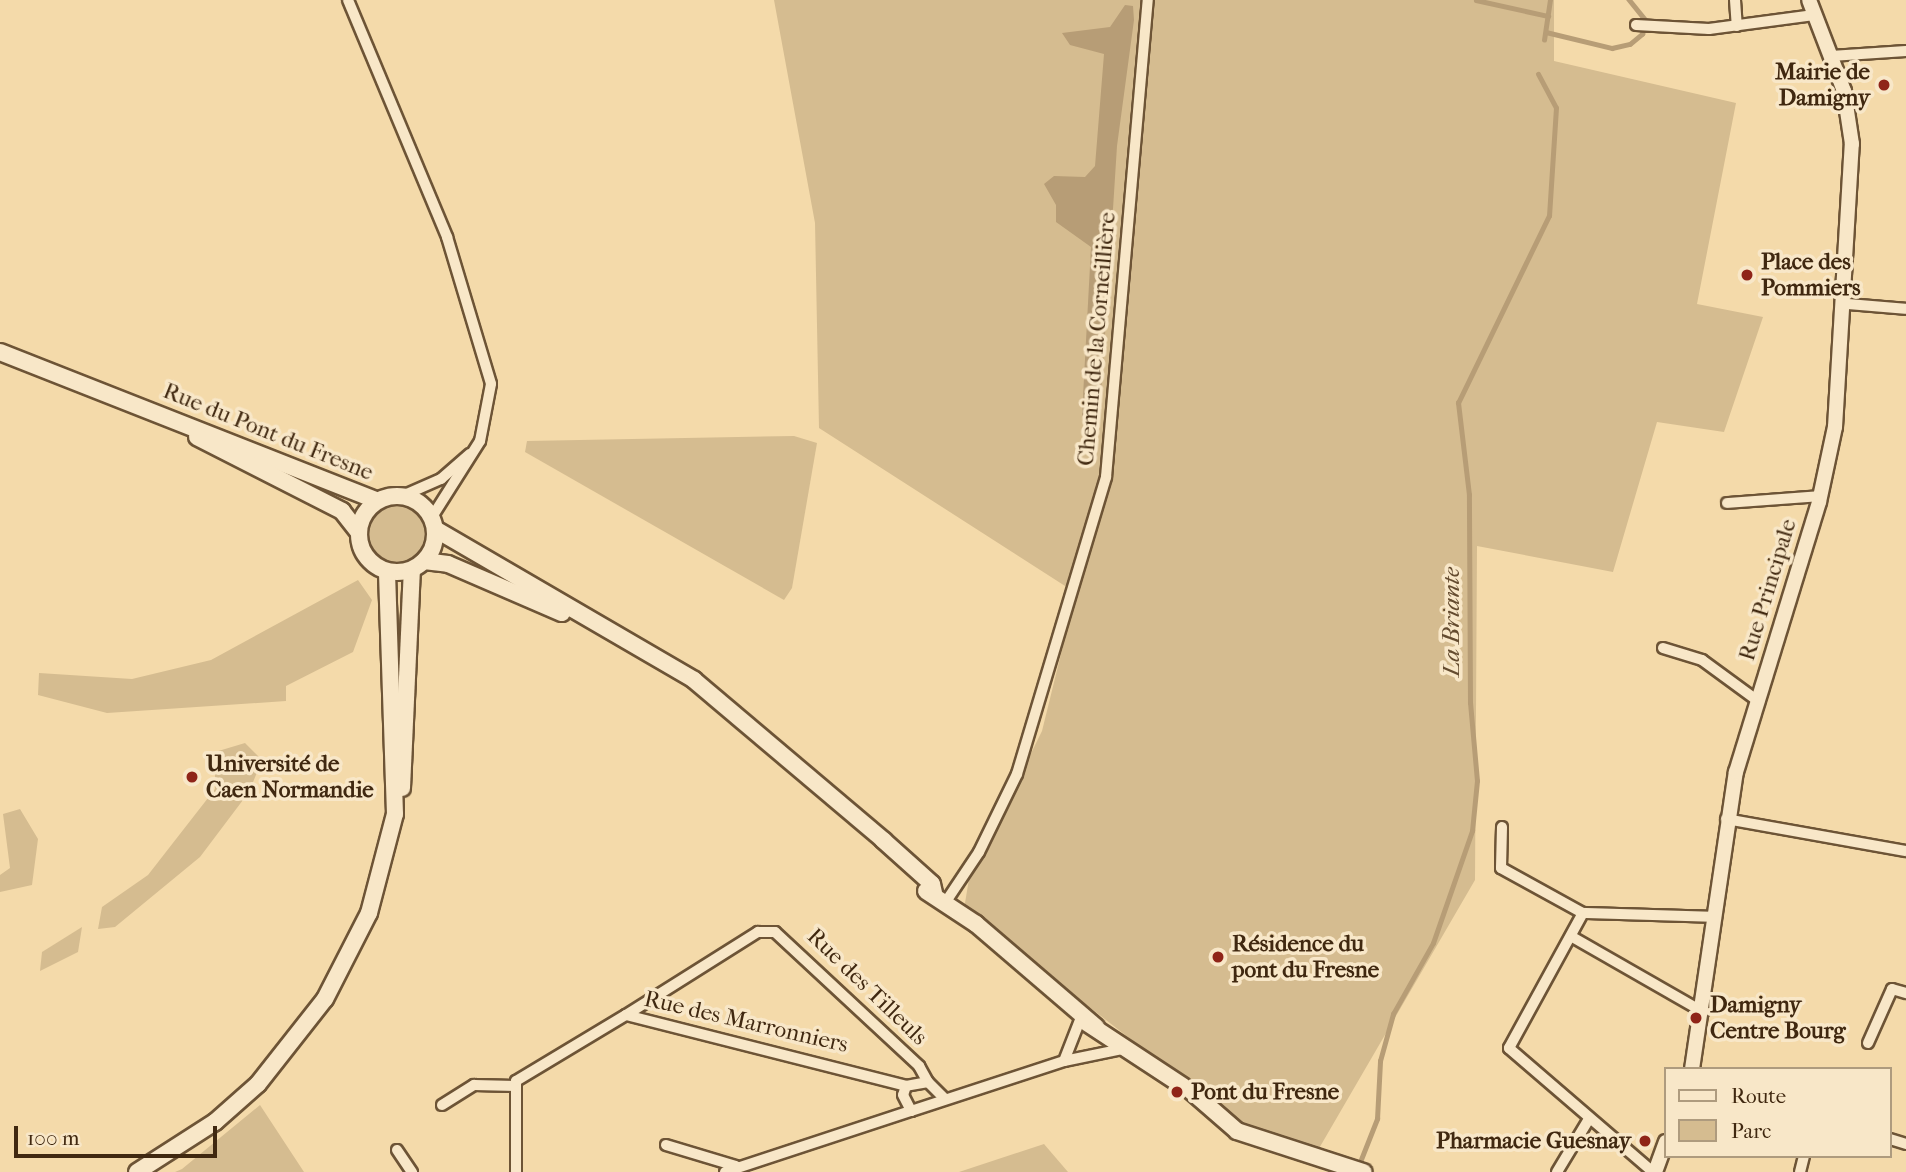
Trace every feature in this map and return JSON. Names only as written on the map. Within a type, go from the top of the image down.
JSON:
[{"type":"main road","name":"Rue du Pont du Fresne","points":[[0,352],[143,406],[375,500]]},
{"type":"main road","name":"Rue du Pont du Fresne","points":[[143,406],[342,511],[359,533]]},
{"type":"main road","points":[[632,642],[448,564],[387,572],[364,555],[359,533],[375,500],[402,496],[416,500],[454,545],[632,642],[694,680],[922,875],[968,929],[1080,1020],[1096,1027]]},
{"type":"main road","points":[[137,1172],[215,1122],[303,1031],[369,913],[406,765],[418,566],[433,523]]},
{"type":"main road","points":[[387,572],[395,814]]},
{"type":"main road","points":[[944,901],[1096,1027],[1187,1088],[1237,1131],[1363,1172]]},
{"type":"street","points":[[348,0],[447,237],[491,384],[475,449],[433,523]]},
{"type":"street","name":"Chemin de la Corneillière","points":[[944,901],[979,852],[1017,774],[1106,477],[1148,0]]},
{"type":"street","points":[[1735,0],[1737,26]]},
{"type":"street","points":[[1809,0],[1830,56],[1906,51]]},
{"type":"street","points":[[1636,25],[1737,26],[1814,15]]},
{"type":"street","name":"Rue Principale","points":[[1692,1067],[1703,1012],[1726,819],[1758,701],[1820,496],[1835,427],[1847,304],[1850,120],[1830,56]]},
{"type":"street","points":[[1847,304],[1906,309]]},
{"type":"street","points":[[402,496],[440,479],[475,449]]},
{"type":"street","points":[[1727,503],[1820,496]]},
{"type":"street","points":[[1664,648],[1702,660],[1758,701]]},
{"type":"street","points":[[1726,819],[1906,851]]},
{"type":"street","points":[[1502,827],[1501,868],[1583,913],[1714,917]]},
{"type":"street","points":[[1583,913],[1574,938],[1509,1048],[1654,1172],[1664,1147]]},
{"type":"street","name":"Rue des Tilleuls","points":[[626,1015],[758,932],[775,932],[919,1066],[928,1082],[944,1098]]},
{"type":"street","points":[[1574,938],[1703,1012]]},
{"type":"street","points":[[1868,1043],[1892,989],[1906,993]]},
{"type":"street","name":"Rue des Marronniers","points":[[516,1086],[518,1078],[626,1015],[906,1086]]},
{"type":"street","points":[[1064,1060],[1080,1020]]},
{"type":"street","points":[[725,1172],[736,1166],[1064,1060],[1127,1048]]},
{"type":"street","points":[[911,1111],[903,1102],[906,1086],[928,1082]]},
{"type":"street","points":[[442,1105],[474,1085],[516,1086],[516,1172]]},
{"type":"street","points":[[1557,1172],[1589,1119]]},
{"type":"street","points":[[666,1145],[736,1166]]},
{"type":"street","points":[[397,1150],[412,1172]]},
{"type":"green space","points":[[774,0],[1554,0],[1554,61],[1736,103],[1697,304],[1763,317],[1724,432],[1657,422],[1613,572],[1477,546],[1475,880],[1314,1157],[1234,1120],[964,909],[969,879],[1042,731],[1076,593],[819,428],[815,223]]},
{"type":"green space","points":[[794,436],[817,443],[792,588],[784,600],[525,452],[527,441]]},
{"type":"green space","points":[[397,503],[414,508],[422,516],[427,533],[422,550],[414,558],[397,563],[380,558],[372,550],[367,533],[372,516],[380,508]]},
{"type":"green space","points":[[358,580],[372,600],[353,652],[286,686],[286,701],[107,713],[38,695],[39,673],[132,679],[211,660]]},
{"type":"green space","points":[[245,743],[262,760],[249,792],[200,857],[115,927],[98,929],[102,907],[148,875],[215,789],[215,752]]},
{"type":"green space","points":[[20,809],[38,839],[32,885],[0,892],[0,875],[10,868],[3,814]]},
{"type":"green space","points":[[82,927],[78,952],[40,971],[42,952]]},
{"type":"green space","points":[[260,1105],[304,1172],[175,1172],[182,1169]]},
{"type":"green space","points":[[1044,1144],[1068,1172],[959,1172]]},
{"type":"shaded area","points":[[1125,5],[1133,6],[1134,20],[1117,146],[1102,382],[1097,423],[1090,427],[1082,415],[1091,247],[1056,222],[1056,205],[1044,184],[1054,176],[1085,177],[1095,166],[1104,54],[1070,45],[1062,33],[1110,27]]},
{"type":"waterway","points":[[1476,0],[1548,16]]},
{"type":"waterway","name":"La Briante","points":[[1544,40],[1550,0]]},
{"type":"waterway","points":[[1546,32],[1612,48],[1630,44],[1642,34],[1645,20],[1629,0]]},
{"type":"waterway","name":"La Briante","points":[[1358,1167],[1377,1119],[1380,1061],[1393,1014],[1433,943],[1472,831],[1477,781],[1470,703],[1469,495],[1458,403],[1549,216],[1556,108],[1538,74]]},
{"type":"place","name":"Mairie de Damigny","points":[[1884,85]]},
{"type":"place","name":"Place des Pommiers","points":[[1747,275]]},
{"type":"place","name":"Université de Caen Normandie","points":[[192,777]]},
{"type":"place","name":"Résidence du pont du Fresne","points":[[1218,957]]},
{"type":"place","name":"Damigny Centre Bourg","points":[[1696,1018]]},
{"type":"place","name":"Pont du Fresne","points":[[1177,1092]]},
{"type":"place","name":"Pharmacie Guesnay","points":[[1645,1141]]}]
